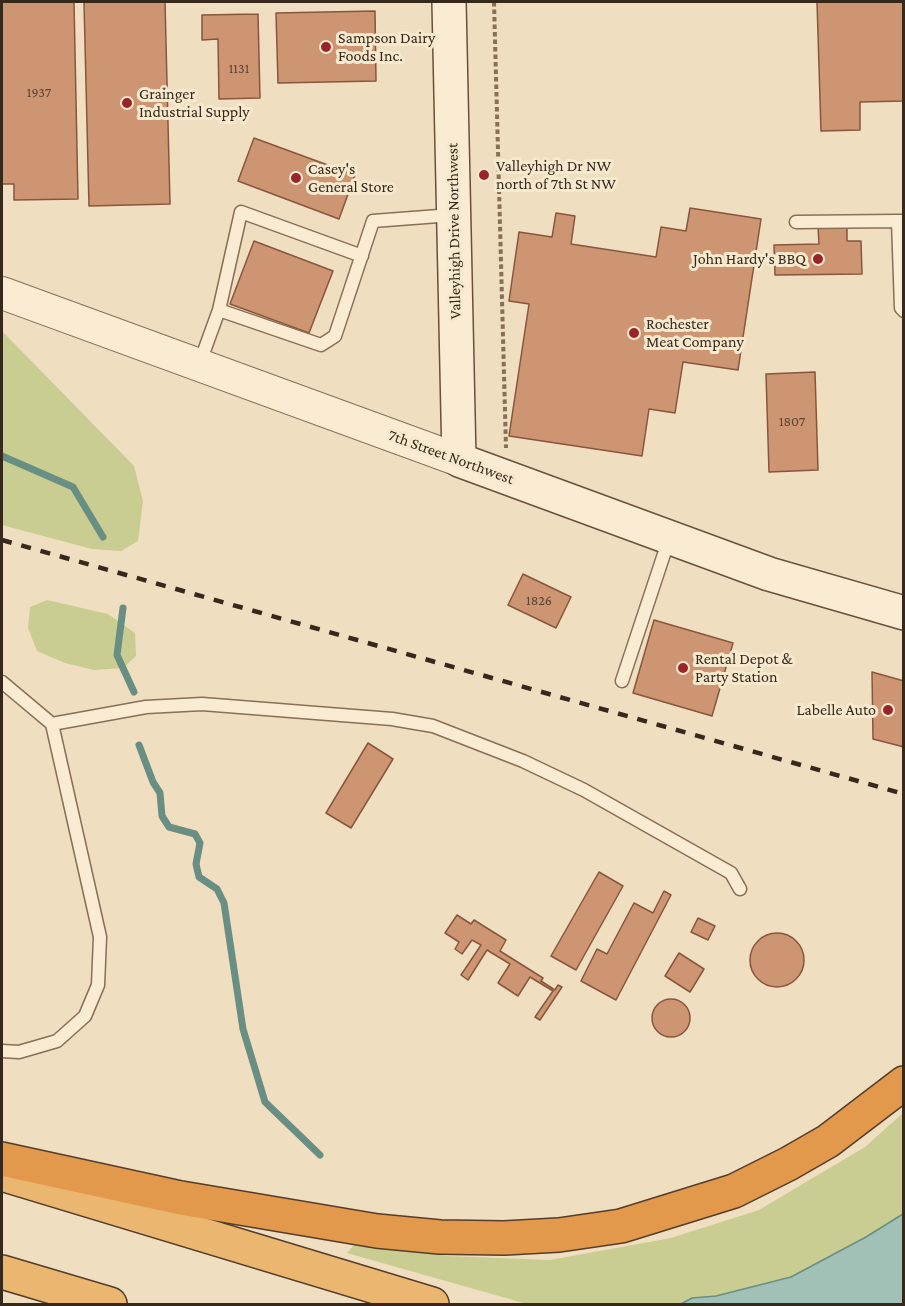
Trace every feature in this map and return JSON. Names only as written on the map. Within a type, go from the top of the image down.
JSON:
[{"type":"highway","points":[[2,1159],[181,1198],[377,1231],[440,1237],[504,1238],[560,1235],[621,1226],[734,1191],[788,1164],[828,1140],[903,1083]]},
{"type":"highway","points":[[2,1174],[432,1305]]},
{"type":"highway","points":[[2,1272],[110,1305]]},
{"type":"main road","name":"Valleyhigh Drive Northwest","points":[[448,2],[459,460]]},
{"type":"main road","name":"7th Street Northwest","points":[[459,460],[769,574],[903,613]]},
{"type":"street","name":"7th Street Northwest","points":[[2,293],[459,460]]},
{"type":"lane","points":[[199,365],[219,310],[241,212],[362,256]]},
{"type":"lane","points":[[219,310],[321,345],[335,336],[373,221],[454,215]]},
{"type":"lane","points":[[796,222],[901,221],[901,308],[903,311]]},
{"type":"lane","points":[[622,681],[669,537]]},
{"type":"lane","points":[[2,682],[52,724],[100,937],[98,985],[85,1016],[57,1041],[19,1052],[2,1051]]},
{"type":"lane","points":[[52,724],[146,707],[202,704],[392,719],[433,726],[523,761],[584,790],[731,873],[740,889]]},
{"type":"path","points":[[494,2],[507,453]]},
{"type":"green space","points":[[2,331],[134,466],[143,501],[138,541],[121,551],[92,549],[2,525]]},
{"type":"green space","points":[[47,600],[108,614],[135,633],[136,656],[123,668],[94,670],[65,663],[37,651],[28,628],[30,607]]},
{"type":"green space","points":[[903,1113],[903,1304],[527,1304],[347,1253],[357,1242],[447,1256],[550,1260],[671,1238],[759,1210],[865,1147]]},
{"type":"water","points":[[903,1214],[903,1304],[681,1304],[692,1298],[716,1296],[791,1277],[866,1237]]},
{"type":"building","points":[[2,2],[74,2],[78,199],[14,200],[14,184],[2,184]]},
{"type":"building","name":"Grainger Industrial Supply","points":[[84,2],[165,2],[170,204],[89,206]]},
{"type":"building","points":[[817,2],[904,2],[904,101],[860,102],[860,130],[821,131]]},
{"type":"building","name":"Sampson Dairy Foods Inc.","points":[[375,11],[376,81],[278,83],[276,13]]},
{"type":"building","points":[[258,14],[260,98],[219,99],[218,39],[202,40],[202,15]]},
{"type":"building","name":"Casey's General Store","points":[[254,138],[355,175],[339,219],[238,181]]},
{"type":"building","name":"Rochester Meat Company","points":[[690,208],[761,219],[738,370],[683,362],[675,413],[649,409],[642,456],[509,436],[529,304],[509,301],[519,232],[552,237],[556,213],[575,216],[571,244],[656,257],[661,227],[686,231]]},
{"type":"building","name":"John Hardy's BBQ","points":[[818,226],[847,226],[847,241],[861,241],[862,274],[775,275],[774,245],[819,244]]},
{"type":"building","points":[[254,241],[333,271],[309,333],[230,304]]},
{"type":"building","points":[[815,372],[818,470],[769,472],[766,374]]},
{"type":"building","points":[[523,574],[571,597],[556,628],[508,605]]},
{"type":"building","name":"Rental Depot & Party Station","points":[[654,620],[733,643],[712,716],[633,693]]},
{"type":"building","name":"Labelle Auto","points":[[872,672],[904,681],[904,747],[873,739]]},
{"type":"building","points":[[368,743],[393,759],[351,828],[326,813]]},
{"type":"building","points":[[599,872],[623,886],[576,970],[551,956]]},
{"type":"building","points":[[664,891],[671,895],[616,1000],[581,981],[597,949],[607,954],[634,903],[653,913]]},
{"type":"building","points":[[457,915],[471,924],[474,920],[506,940],[500,951],[543,978],[541,981],[555,990],[558,985],[562,987],[540,1020],[535,1017],[553,991],[530,977],[518,996],[498,983],[510,964],[487,950],[468,980],[461,975],[481,945],[472,940],[462,954],[455,949],[459,942],[445,933]]},
{"type":"building","points":[[698,918],[715,926],[708,940],[691,932]]},
{"type":"building","points":[[772,933],[782,933],[792,937],[800,945],[804,960],[800,975],[792,983],[782,987],[772,987],[762,983],[754,975],[750,965],[750,955],[754,945],[762,937]]},
{"type":"building","points":[[679,953],[704,969],[690,992],[665,976]]},
{"type":"building","points":[[671,999],[684,1005],[690,1018],[684,1031],[671,1037],[658,1031],[652,1018],[658,1005]]},
{"type":"waterway","points":[[2,456],[73,487],[103,537]]},
{"type":"waterway","points":[[123,608],[117,655],[134,692]]},
{"type":"waterway","points":[[139,745],[153,782],[160,793],[162,816],[169,827],[195,834],[200,843],[196,864],[199,877],[217,889],[224,903],[243,1029],[265,1102],[320,1155]]},
{"type":"railway","points":[[2,540],[904,794]]},
{"type":"place","name":"Sampson Dairy Foods Inc.","points":[[326,47]]},
{"type":"place","name":"Grainger Industrial Supply","points":[[127,103]]},
{"type":"place","name":"Valleyhigh Dr NW north of 7th St NW","points":[[484,175]]},
{"type":"place","name":"Casey's General Store","points":[[296,178]]},
{"type":"place","name":"John Hardy's BBQ","points":[[818,259]]},
{"type":"place","name":"Rochester Meat Company","points":[[634,333]]},
{"type":"place","name":"Rental Depot & Party Station","points":[[683,668]]},
{"type":"place","name":"Labelle Auto","points":[[888,710]]}]
